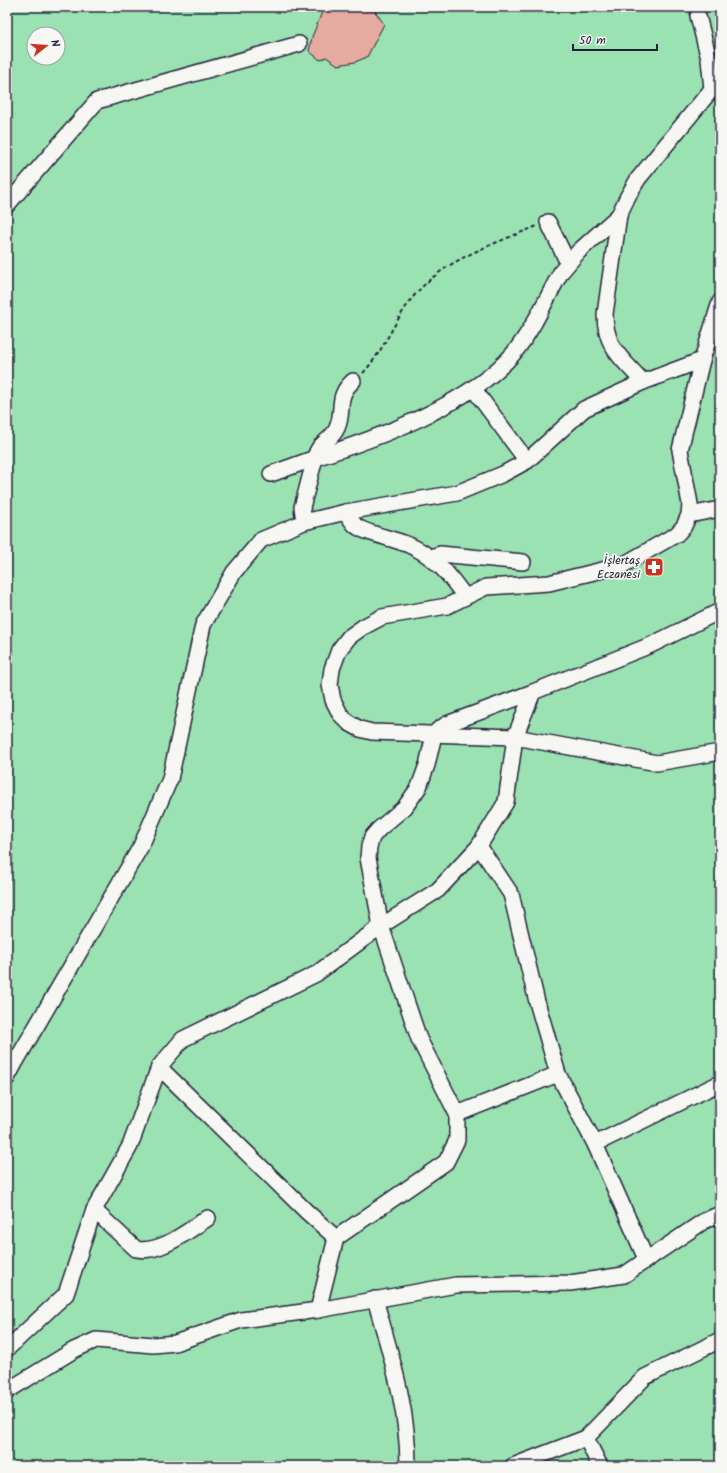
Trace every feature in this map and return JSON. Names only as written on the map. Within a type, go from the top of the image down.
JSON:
[{"type":"street","points":[[642,382],[612,347],[605,327],[605,314],[619,215],[638,179],[716,86],[698,16]]},
{"type":"street","points":[[7,205],[97,101],[299,44]]},
{"type":"street","points":[[271,474],[372,440],[443,406],[488,377],[524,340],[561,272],[568,263],[619,215]]},
{"type":"street","points":[[548,222],[568,263]]},
{"type":"street","points":[[719,311],[702,360],[680,450],[690,504],[689,515],[684,526],[677,534],[623,565],[549,583],[486,587],[447,606],[382,617],[362,626],[349,637],[339,650],[332,670],[330,685],[333,700],[340,714],[349,723],[360,729],[372,732],[515,737],[657,763],[720,752]]},
{"type":"street","points":[[7,1078],[18,1056],[141,846],[170,779],[203,625],[234,572],[261,540],[304,522],[346,512],[457,493],[503,474],[527,461],[584,409],[642,382],[702,360]]},
{"type":"street","points":[[304,522],[302,514],[304,500],[317,450],[337,429],[339,424],[341,399],[345,390],[353,381]]},
{"type":"street","points":[[473,388],[527,461]]},
{"type":"street","points":[[689,515],[720,509]]},
{"type":"street","points":[[346,512],[355,525],[361,529],[403,542],[416,548],[431,558],[453,579],[465,597]]},
{"type":"street","points":[[431,558],[440,554],[523,562]]},
{"type":"street","points":[[318,1310],[336,1238],[446,1162],[457,1140],[457,1114],[419,1039],[381,926],[368,858],[372,837],[379,829],[405,807],[419,787],[427,765],[434,735],[438,730],[447,724],[533,692],[651,645],[720,611]]},
{"type":"street","points":[[7,1349],[66,1294],[94,1210],[130,1146],[159,1067],[183,1039],[316,974],[381,926],[438,890],[479,846],[506,802],[515,737],[533,692]]},
{"type":"street","points":[[479,846],[511,894],[537,1002],[558,1074],[595,1144],[646,1259]]},
{"type":"street","points":[[159,1067],[307,1212],[336,1238]]},
{"type":"street","points":[[457,1114],[558,1074]]},
{"type":"street","points":[[595,1144],[720,1083]]},
{"type":"street","points":[[94,1210],[136,1249],[143,1250],[150,1250],[162,1246],[208,1218]]},
{"type":"street","points":[[7,1391],[74,1350],[96,1340],[153,1345],[175,1343],[242,1320],[318,1310],[456,1285],[578,1282],[624,1274],[704,1221],[720,1214]]},
{"type":"street","points":[[375,1299],[404,1408],[408,1466]]},
{"type":"street","points":[[513,1466],[586,1438],[645,1376],[720,1340]]},
{"type":"street","points":[[586,1438],[600,1466]]},
{"type":"path","points":[[353,381],[368,368],[408,303],[433,277],[453,263],[480,250],[548,222]]},
{"type":"green space","points":[[7,7],[720,7],[720,1466],[7,1466]]},
{"type":"building","points":[[324,7],[372,7],[384,24],[367,57],[355,62],[338,65],[326,57],[320,60],[309,51],[312,37]]},
{"type":"place","name":"İşlertaş Eczanesi","points":[[654,567]]}]
